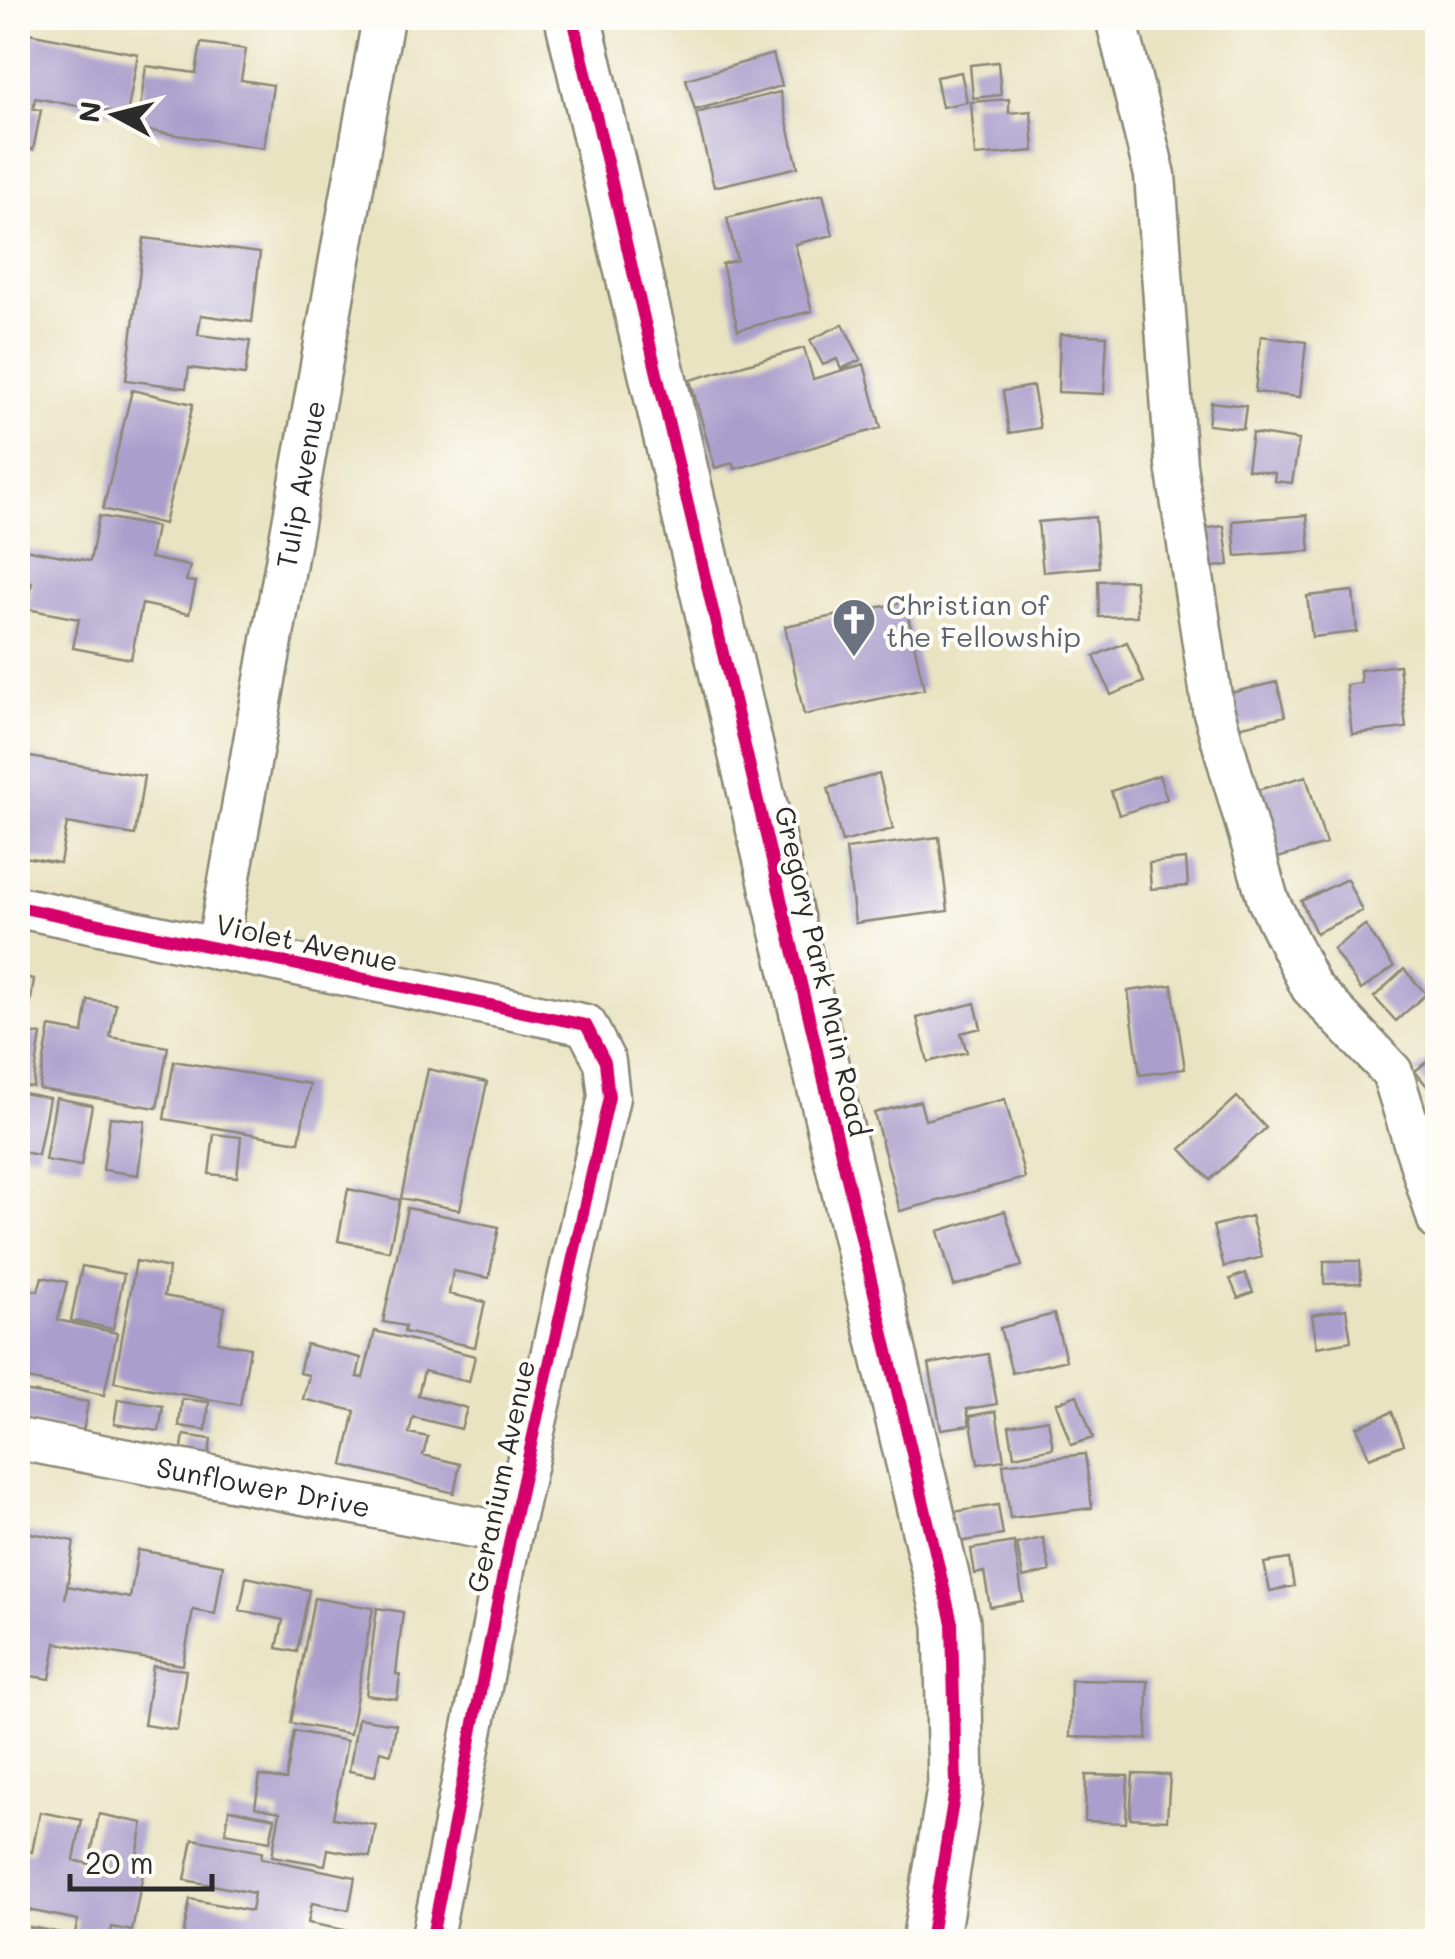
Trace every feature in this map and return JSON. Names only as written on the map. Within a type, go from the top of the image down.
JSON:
[{"type":"street","name":"Tulip Avenue","points":[[217,949],[383,18]]},
{"type":"street","name":"Gregory Park Main Road","points":[[572,18],[952,1623],[956,1784],[930,1942]]},
{"type":"street","points":[[1116,18],[1155,175],[1176,464],[1213,709],[1268,900],[1311,988],[1392,1072],[1438,1220]]},
{"type":"street","name":"Violet Avenue","points":[[18,907],[586,1025]]},
{"type":"street","name":"Geranium Avenue","points":[[431,1942],[512,1534],[608,1098],[605,1062],[586,1025]]},
{"type":"street","name":"Sunflower Drive","points":[[18,1440],[512,1534]]},
{"type":"building","points":[[18,31],[138,54],[127,115],[35,98],[33,109],[41,110],[33,150],[18,147]]},
{"type":"building","points":[[201,43],[246,49],[241,80],[273,85],[264,148],[137,129],[146,66],[196,73]]},
{"type":"building","points":[[773,54],[782,86],[695,110],[686,79]]},
{"type":"building","points":[[998,62],[1001,95],[973,98],[970,65]]},
{"type":"building","points":[[961,72],[967,102],[942,107],[936,77]]},
{"type":"building","points":[[780,92],[798,167],[714,187],[696,113]]},
{"type":"building","points":[[1009,99],[1009,113],[1031,111],[1034,151],[975,156],[971,102]]},
{"type":"building","points":[[823,194],[833,235],[795,244],[812,311],[738,330],[722,264],[737,260],[727,218]]},
{"type":"building","points":[[144,238],[260,253],[252,322],[201,315],[198,335],[250,341],[245,375],[189,368],[186,388],[126,380]]},
{"type":"building","points":[[843,324],[861,360],[841,369],[837,359],[823,365],[810,340]]},
{"type":"building","points":[[1060,334],[1107,336],[1104,394],[1058,392]]},
{"type":"building","points":[[1261,336],[1306,342],[1300,397],[1255,392]]},
{"type":"building","points":[[804,348],[813,379],[864,364],[881,428],[735,469],[733,463],[715,468],[690,380]]},
{"type":"building","points":[[1033,386],[1040,428],[1009,433],[1003,391]]},
{"type":"building","points":[[132,390],[193,404],[164,524],[103,509]]},
{"type":"building","points":[[1211,402],[1246,406],[1243,429],[1208,425]]},
{"type":"building","points":[[1252,433],[1299,440],[1292,483],[1274,481],[1275,473],[1247,469]]},
{"type":"building","points":[[1307,515],[1310,551],[1236,556],[1233,521]]},
{"type":"building","points":[[99,516],[156,527],[150,558],[190,566],[186,581],[196,582],[189,614],[142,604],[131,659],[73,648],[79,619],[27,609],[32,582],[18,580],[24,549],[90,561]]},
{"type":"building","points":[[1095,517],[1099,567],[1043,572],[1038,522]]},
{"type":"building","points":[[1224,526],[1229,565],[1199,569],[1195,530]]},
{"type":"building","points":[[1135,580],[1137,616],[1099,617],[1098,581]]},
{"type":"building","points":[[1353,591],[1357,632],[1312,637],[1307,596]]},
{"type":"building","name":"Christian of the Fellowship","points":[[905,602],[924,689],[804,715],[785,626]]},
{"type":"building","points":[[1127,642],[1144,682],[1111,695],[1094,656]]},
{"type":"building","points":[[1399,665],[1406,728],[1352,734],[1346,685],[1361,683],[1360,670]]},
{"type":"building","points":[[1277,682],[1285,716],[1238,727],[1230,693]]},
{"type":"building","points":[[18,755],[144,776],[135,835],[67,823],[60,863],[18,856]]},
{"type":"building","points":[[879,774],[893,829],[842,842],[828,788]]},
{"type":"building","points":[[1159,775],[1167,799],[1119,815],[1111,791]]},
{"type":"building","points":[[1306,776],[1326,844],[1264,862],[1244,794]]},
{"type":"building","points":[[939,837],[948,911],[855,923],[846,849]]},
{"type":"building","points":[[1186,859],[1188,886],[1151,889],[1149,863]]},
{"type":"building","points":[[1347,879],[1362,911],[1316,933],[1301,901]]},
{"type":"building","points":[[1365,925],[1394,967],[1361,990],[1333,949]]},
{"type":"building","points":[[1404,969],[1426,994],[1396,1021],[1374,997]]},
{"type":"building","points":[[18,976],[34,979],[27,1027],[18,1025]]},
{"type":"building","points":[[1172,985],[1185,1069],[1140,1075],[1128,991]]},
{"type":"building","points":[[88,1000],[116,1004],[110,1037],[168,1047],[157,1108],[39,1089],[50,1027],[83,1033]]},
{"type":"building","points":[[975,1003],[981,1028],[961,1033],[967,1052],[928,1062],[917,1018]]},
{"type":"building","points":[[18,1031],[41,1035],[33,1087],[18,1085]]},
{"type":"building","points":[[1438,1053],[1438,1092],[1434,1095],[1415,1071]]},
{"type":"building","points":[[174,1061],[310,1084],[299,1142],[164,1119]]},
{"type":"building","points":[[428,1069],[487,1082],[460,1210],[401,1198]]},
{"type":"building","points":[[18,1092],[49,1098],[38,1155],[18,1151]]},
{"type":"building","points":[[1237,1097],[1266,1128],[1210,1180],[1181,1149]]},
{"type":"building","points":[[56,1098],[92,1105],[81,1166],[45,1160]]},
{"type":"building","points":[[1005,1099],[1025,1178],[900,1211],[874,1113],[920,1101],[925,1120]]},
{"type":"building","points":[[110,1117],[145,1121],[138,1175],[103,1170]]},
{"type":"building","points":[[214,1134],[241,1137],[237,1177],[209,1174]]},
{"type":"building","points":[[348,1189],[400,1200],[389,1251],[338,1241]]},
{"type":"building","points":[[407,1208],[499,1227],[489,1278],[453,1271],[449,1294],[485,1302],[475,1347],[404,1332],[405,1326],[383,1322]]},
{"type":"building","points":[[1005,1211],[1022,1266],[954,1286],[938,1231]]},
{"type":"building","points":[[1251,1216],[1262,1257],[1224,1267],[1213,1226]]},
{"type":"building","points":[[136,1261],[169,1268],[164,1296],[225,1307],[218,1342],[250,1348],[240,1405],[114,1382]]},
{"type":"building","points":[[1324,1261],[1360,1261],[1361,1283],[1324,1284]]},
{"type":"building","points":[[82,1266],[124,1274],[113,1329],[71,1320]]},
{"type":"building","points":[[1245,1273],[1253,1292],[1238,1298],[1230,1279]]},
{"type":"building","points":[[42,1277],[67,1282],[58,1320],[117,1333],[104,1395],[18,1377],[18,1312],[23,1288],[38,1291]]},
{"type":"building","points":[[1346,1309],[1351,1341],[1317,1347],[1312,1315]]},
{"type":"building","points":[[1054,1314],[1066,1360],[1012,1373],[1000,1328]]},
{"type":"building","points":[[375,1331],[475,1356],[469,1382],[424,1371],[418,1395],[467,1408],[461,1429],[413,1417],[409,1433],[428,1437],[423,1455],[460,1464],[454,1493],[343,1465],[355,1411],[303,1399],[309,1375],[299,1373],[306,1344],[361,1358],[357,1377],[363,1378]]},
{"type":"building","points":[[988,1354],[997,1404],[967,1409],[970,1425],[941,1429],[929,1364]]},
{"type":"building","points":[[18,1390],[88,1402],[83,1432],[18,1422]]},
{"type":"building","points":[[1077,1395],[1093,1438],[1071,1445],[1056,1403]]},
{"type":"building","points":[[118,1399],[163,1406],[159,1431],[114,1424]]},
{"type":"building","points":[[182,1399],[209,1402],[206,1430],[179,1426]]},
{"type":"building","points":[[996,1411],[1004,1460],[978,1464],[970,1416]]},
{"type":"building","points":[[1392,1412],[1404,1444],[1369,1458],[1357,1427]]},
{"type":"building","points":[[1048,1419],[1053,1448],[1014,1456],[1009,1426]]},
{"type":"building","points":[[184,1435],[211,1439],[207,1470],[179,1466]]},
{"type":"building","points":[[1085,1454],[1092,1508],[1010,1518],[1003,1464]]},
{"type":"building","points":[[998,1505],[1003,1535],[958,1542],[953,1512]]},
{"type":"building","points":[[20,1531],[74,1541],[67,1586],[130,1598],[138,1550],[223,1565],[215,1614],[193,1610],[183,1665],[56,1643],[50,1679],[18,1674]]},
{"type":"building","points":[[1043,1538],[1050,1571],[1023,1578],[1017,1544]]},
{"type":"building","points":[[1014,1542],[1023,1601],[990,1607],[984,1572],[975,1574],[971,1549]]},
{"type":"building","points":[[1289,1559],[1294,1586],[1270,1591],[1264,1563]]},
{"type":"building","points":[[246,1577],[309,1590],[297,1652],[277,1648],[283,1620],[240,1610]]},
{"type":"building","points":[[314,1598],[373,1608],[350,1734],[291,1723]]},
{"type":"building","points":[[377,1608],[403,1612],[397,1699],[366,1695]]},
{"type":"building","points":[[153,1666],[186,1670],[177,1730],[144,1725]]},
{"type":"building","points":[[1071,1680],[1148,1681],[1147,1739],[1070,1737]]},
{"type":"building","points":[[358,1718],[396,1724],[391,1754],[380,1751],[375,1776],[349,1771]]},
{"type":"building","points":[[294,1731],[347,1741],[333,1818],[376,1825],[370,1857],[328,1849],[325,1865],[272,1856],[280,1812],[255,1807],[260,1776],[286,1780]]},
{"type":"building","points":[[1133,1774],[1170,1775],[1167,1820],[1130,1818]]},
{"type":"building","points":[[1086,1775],[1128,1776],[1126,1823],[1085,1821]]},
{"type":"building","points":[[229,1809],[275,1818],[270,1841],[225,1833]]},
{"type":"building","points":[[40,1812],[82,1820],[74,1860],[89,1864],[99,1814],[143,1823],[134,1872],[143,1874],[132,1931],[112,1927],[109,1942],[73,1942],[78,1920],[18,1908],[18,1850],[32,1852]]},
{"type":"building","points":[[193,1839],[262,1852],[261,1858],[355,1877],[349,1910],[312,1903],[308,1923],[350,1931],[348,1942],[182,1942],[190,1899],[251,1911],[254,1893],[185,1880]]},
{"type":"building","points":[[30,1927],[61,1933],[59,1942],[26,1942]]},
{"type":"cycle path","points":[[573,18],[952,1623],[956,1784],[930,1942]]},
{"type":"cycle path","points":[[18,907],[586,1025],[605,1062],[609,1097],[511,1534],[431,1942]]},
{"type":"place","name":"Christian of the Fellowship","points":[[854,658]]}]
